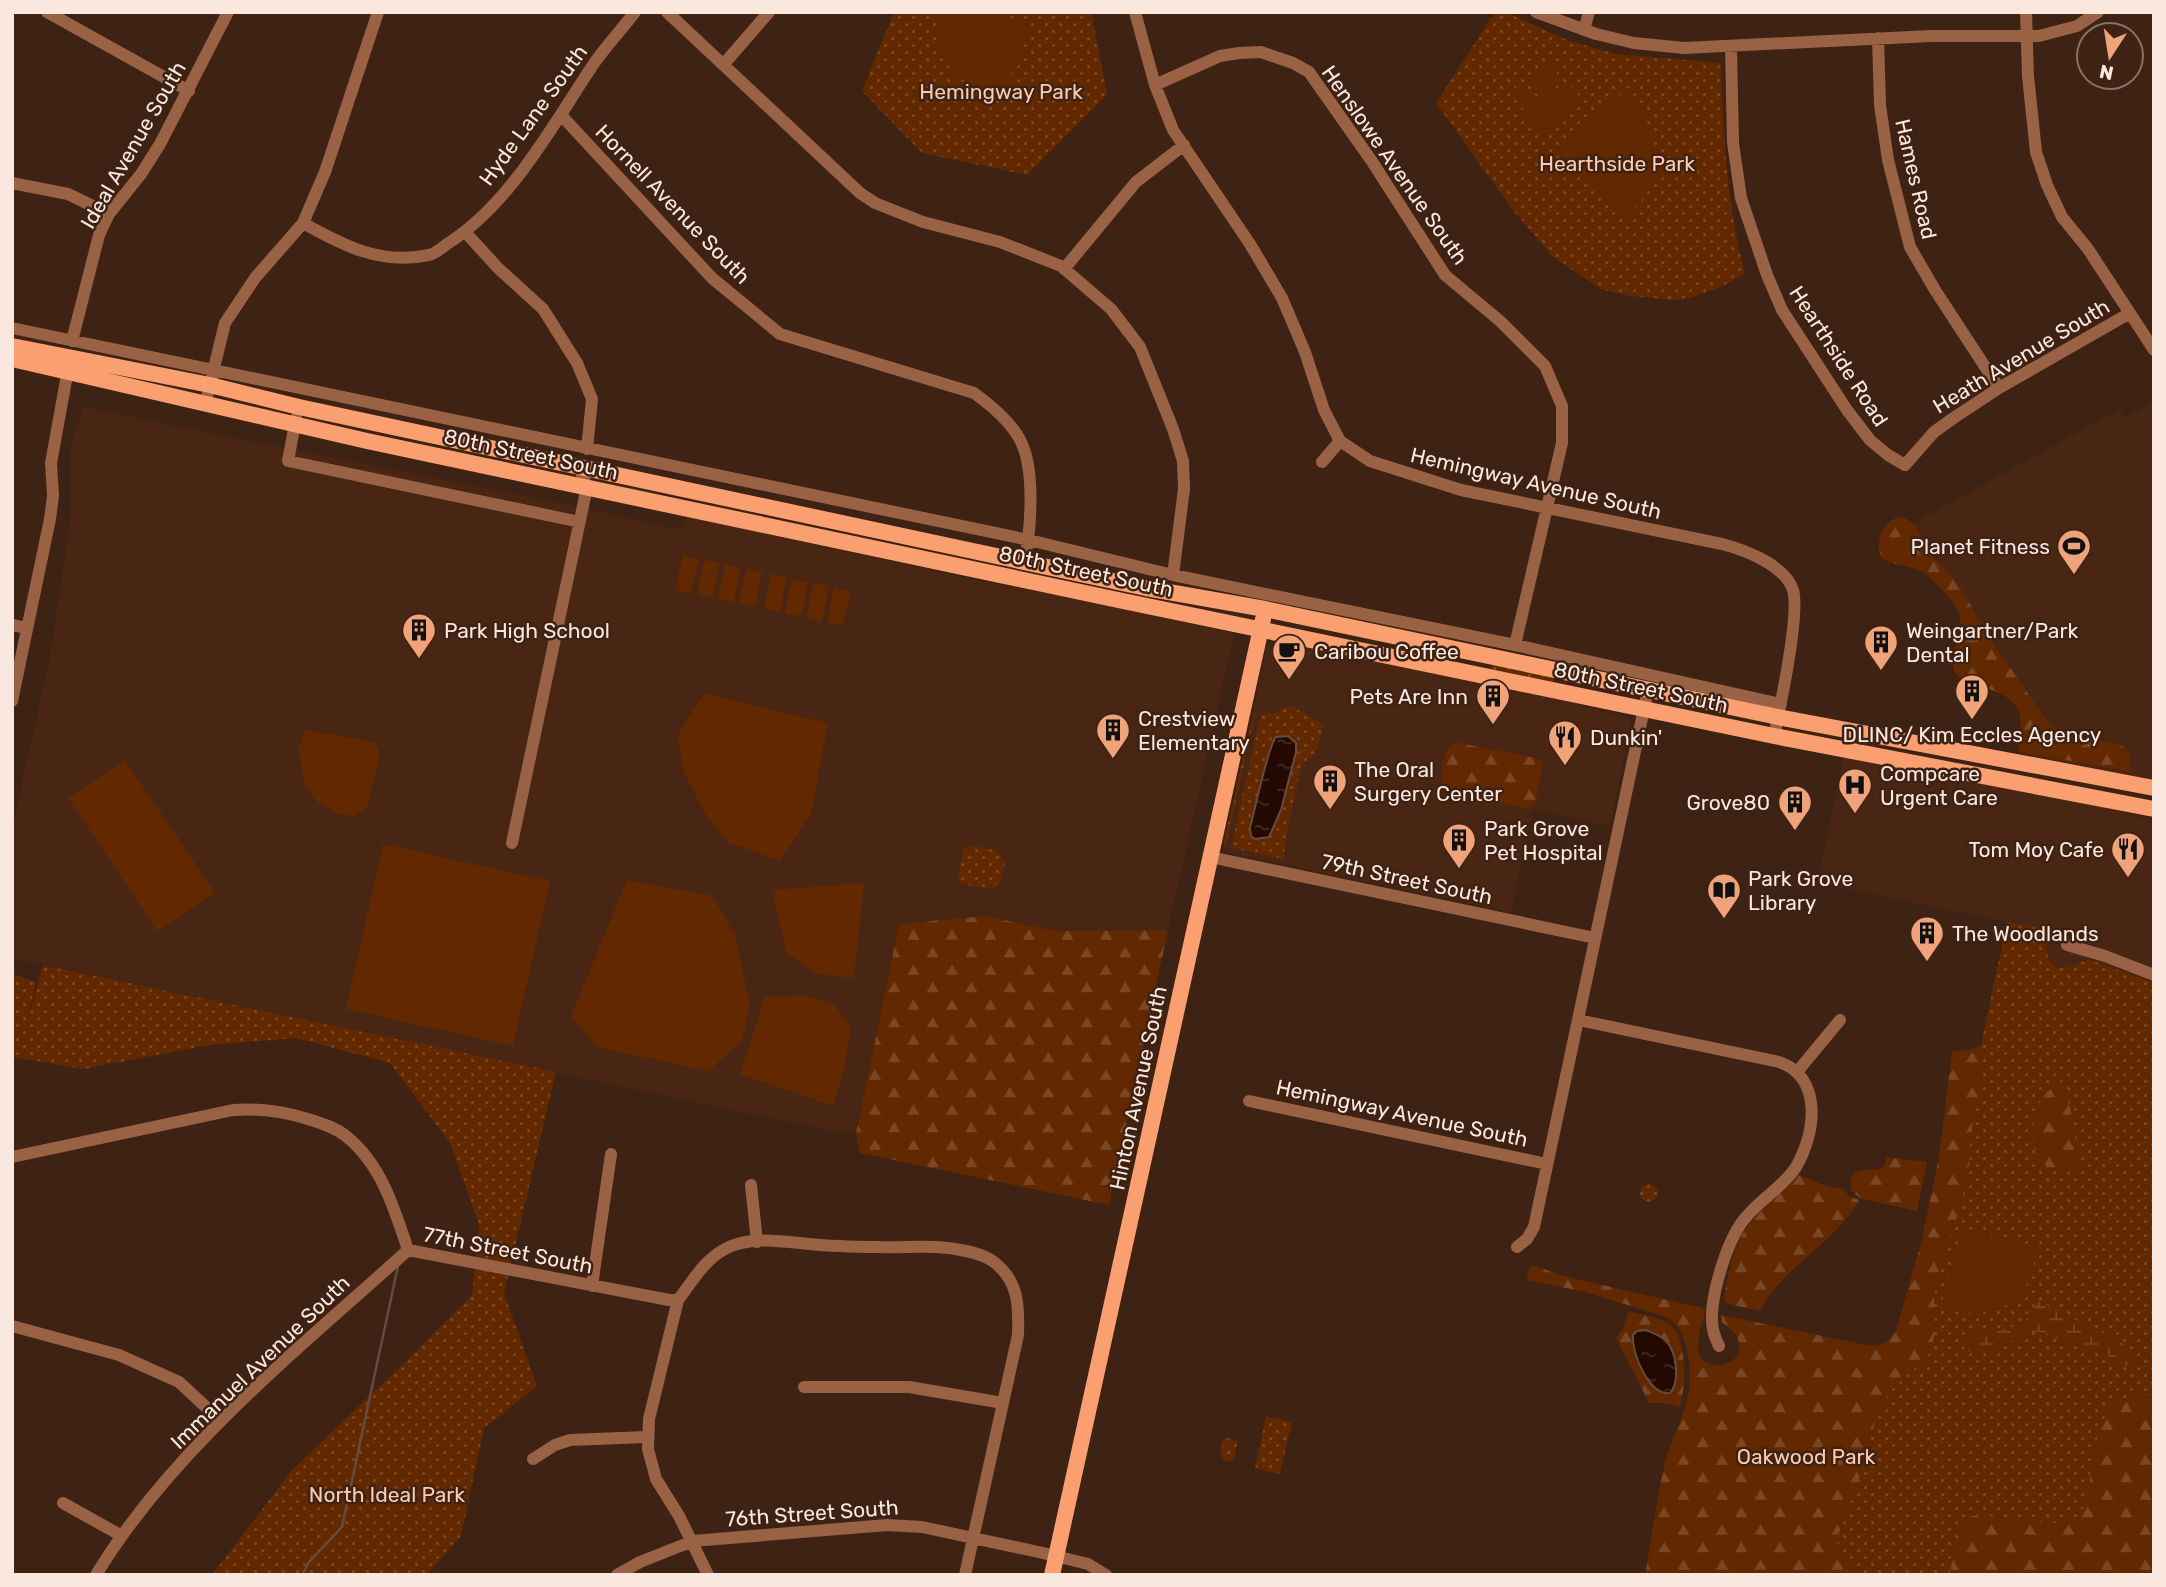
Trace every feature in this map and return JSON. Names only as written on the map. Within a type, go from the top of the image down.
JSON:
[{"type":"main road","name":"80th Street South","points":[[12,346],[69,366],[205,405],[295,425],[1774,736],[2154,809]]},
{"type":"main road","name":"80th Street South","points":[[12,359],[212,378],[299,407],[1146,588],[1265,609],[1648,690],[1779,711],[2154,788]]},
{"type":"main road","name":"Hinton Avenue South","points":[[1052,1575],[1265,609]]},
{"type":"street","points":[[47,12],[71,18],[189,91]]},
{"type":"street","name":"Ideal Avenue South","points":[[72,341],[99,235],[109,215],[147,164],[189,91],[228,12]]},
{"type":"street","points":[[205,405],[225,323],[255,278],[303,223],[325,172],[377,12]]},
{"type":"street","name":"Hyde Lane South","points":[[303,223],[342,245],[385,258],[432,254],[466,233],[512,183],[561,115],[596,60],[635,12]]},
{"type":"street","points":[[667,12],[860,193],[875,203],[923,222],[1000,242],[1064,269],[1111,309],[1140,347],[1183,461],[1184,489],[1173,575]]},
{"type":"street","points":[[723,65],[769,12]]},
{"type":"street","name":"Hemingway Avenue South","points":[[1135,12],[1155,85],[1173,130],[1250,244],[1282,298],[1305,352],[1324,410],[1340,441],[1370,461],[1461,490],[1749,551],[1781,573],[1793,590],[1794,612],[1774,736]]},
{"type":"street","points":[[1536,12],[1584,30],[1634,43],[1684,48],[1878,38],[2039,36],[2077,26],[2098,12]]},
{"type":"street","points":[[1584,30],[1588,12]]},
{"type":"street","points":[[2025,12],[2036,152],[2047,185],[2062,217],[2088,249],[2154,350]]},
{"type":"street","name":"Hames Road","points":[[1878,38],[1880,105],[1888,160],[1910,247],[1999,388]]},
{"type":"street","name":"Hearthside Road","points":[[1731,47],[1735,157],[1741,198],[1767,275],[1782,310],[1847,410],[1870,440],[1888,455],[1905,464]]},
{"type":"street","name":"Henslowe Avenue South","points":[[1155,85],[1220,56],[1239,53],[1261,52],[1293,63],[1309,72],[1371,160],[1445,275],[1500,320],[1545,366],[1562,406],[1563,427],[1556,477],[1515,645]]},
{"type":"street","name":"Hornell Avenue South","points":[[561,115],[712,278],[780,334],[974,393],[993,407],[1023,445],[1031,489],[1029,540],[1024,562]]},
{"type":"street","points":[[1064,269],[1136,182],[1184,145]]},
{"type":"street","points":[[12,183],[68,194],[109,215]]},
{"type":"street","points":[[466,233],[498,268],[543,309],[577,363],[592,399],[587,449]]},
{"type":"street","name":"Heath Avenue South","points":[[1905,464],[1934,432],[1999,388],[2130,313]]},
{"type":"street","name":"80th Street South","points":[[12,328],[212,378],[587,449],[1029,540],[1173,575],[1515,645],[1779,711]]},
{"type":"street","points":[[12,701],[50,519],[53,496],[51,463],[69,366]]},
{"type":"street","points":[[299,407],[288,461],[580,522]]},
{"type":"street","points":[[1322,462],[1340,441]]},
{"type":"street","points":[[512,843],[587,487],[579,467]]},
{"type":"street","points":[[12,625],[27,628]]},
{"type":"street","name":"Hemingway Avenue South","points":[[1517,1247],[1532,1231],[1548,1164],[1648,690]]},
{"type":"street","name":"79th Street South","points":[[1210,857],[1595,938]]},
{"type":"street","points":[[2067,945],[2154,975]]},
{"type":"street","points":[[1578,1020],[1779,1062],[1797,1072],[1808,1086],[1812,1104],[1804,1150],[1793,1171],[1750,1211],[1729,1244],[1712,1317],[1713,1332],[1719,1346]]},
{"type":"street","points":[[1797,1072],[1840,1020]]},
{"type":"street","name":"Hemingway Avenue South","points":[[1249,1101],[1548,1164]]},
{"type":"street","name":"77th Street South","points":[[12,1157],[233,1111],[259,1108],[288,1112],[346,1135],[371,1163],[396,1212],[408,1250],[678,1300]]},
{"type":"street","points":[[592,1286],[611,1154]]},
{"type":"street","points":[[751,1185],[758,1242]]},
{"type":"street","points":[[708,1575],[693,1541],[656,1479],[647,1437],[653,1399],[678,1300],[702,1267],[724,1250],[741,1243],[758,1242],[900,1248],[925,1246],[966,1252],[992,1260],[1010,1281],[1017,1294],[1019,1307],[1018,1335],[965,1575]]},
{"type":"street","name":"Immanuel Avenue South","points":[[96,1575],[122,1536],[197,1445],[408,1250]]},
{"type":"street","points":[[12,1326],[119,1355],[179,1381],[221,1421]]},
{"type":"street","points":[[804,1387],[909,1387],[1003,1403]]},
{"type":"street","points":[[533,1459],[555,1445],[570,1440],[647,1437]]},
{"type":"street","points":[[63,1503],[122,1536]]},
{"type":"street","name":"76th Street South","points":[[617,1575],[640,1562],[693,1541],[887,1525],[922,1527],[1083,1562],[1106,1575]]},
{"type":"shaded area","points":[[2154,401],[2154,782],[2018,756],[2025,719],[1910,525],[2120,409],[2125,418]]},
{"type":"shaded area","points":[[83,407],[682,530],[687,516],[1234,634],[1168,930],[1055,931],[985,916],[899,924],[856,1134],[831,1131],[12,958],[12,828],[49,662],[71,515],[71,447]]},
{"type":"shaded area","points":[[1274,638],[1560,697],[1588,708],[1626,716],[1631,726],[1610,826],[1533,810],[1511,912],[1230,853],[1224,847],[1224,842],[1267,647]]},
{"type":"shaded area","points":[[1844,755],[2086,802],[2154,821],[2154,983],[2091,960],[2085,960],[2072,968],[2058,966],[2050,960],[2046,949],[2052,931],[1817,883]]},
{"type":"green space","name":"Hemingway Park","points":[[894,12],[1083,12],[1092,15],[1107,95],[1027,175],[922,153],[862,91]]},
{"type":"green space","points":[[941,12],[994,12],[1030,25],[1005,92],[984,92],[954,75],[940,50]]},
{"type":"green space","name":"Hearthside Park","points":[[1495,12],[1505,12],[1570,41],[1616,54],[1721,63],[1727,170],[1745,274],[1719,288],[1692,297],[1673,300],[1630,296],[1601,289],[1552,256],[1512,209],[1436,103]]},
{"type":"green space","points":[[1549,62],[1562,80],[1540,98],[1526,80]]},
{"type":"green space","points":[[1567,81],[1583,101],[1540,134],[1524,114]]},
{"type":"green space","points":[[1522,83],[1535,101],[1524,110],[1510,92]]},
{"type":"green space","points":[[1628,88],[1647,124],[1652,164],[1647,192],[1626,217],[1556,148]]},
{"type":"green space","points":[[1899,517],[1915,525],[1929,553],[1958,584],[1994,644],[2049,724],[2065,733],[2123,746],[2129,755],[2130,772],[2018,751],[2021,722],[2015,705],[2001,694],[1961,678],[1954,669],[1954,653],[1960,626],[1955,606],[1940,587],[1922,572],[1881,557],[1881,533],[1888,523]]},
{"type":"green space","points":[[683,555],[699,559],[691,593],[675,590]]},
{"type":"green space","points":[[704,560],[720,563],[713,598],[697,594]]},
{"type":"green space","points":[[725,564],[741,568],[734,602],[718,599]]},
{"type":"green space","points":[[746,569],[762,572],[755,607],[739,603]]},
{"type":"green space","points":[[771,574],[787,577],[780,612],[764,609]]},
{"type":"green space","points":[[792,579],[808,582],[801,616],[785,613]]},
{"type":"green space","points":[[813,583],[829,586],[822,621],[806,618]]},
{"type":"green space","points":[[834,588],[851,591],[843,625],[827,622]]},
{"type":"green space","points":[[1492,664],[1554,677],[1553,684],[1490,671]]},
{"type":"green space","points":[[704,693],[828,723],[811,814],[780,861],[728,842],[704,812],[683,770],[678,735]]},
{"type":"green space","points":[[1292,705],[1323,727],[1317,750],[1303,765],[1300,773],[1285,840],[1284,859],[1231,848],[1261,713],[1273,714]]},
{"type":"green space","points":[[1256,712],[1225,849],[1224,842]]},
{"type":"green space","points":[[305,730],[375,742],[380,753],[368,807],[355,816],[339,814],[315,800],[304,784],[298,747]]},
{"type":"green space","points":[[1454,742],[1540,759],[1542,766],[1535,805],[1527,809],[1444,791],[1442,765]]},
{"type":"green space","points":[[125,760],[215,893],[157,931],[68,798]]},
{"type":"green space","points":[[383,844],[550,881],[513,1046],[346,1009]]},
{"type":"green space","points":[[970,845],[996,850],[1005,862],[1000,883],[992,889],[962,884],[958,878],[964,848]]},
{"type":"green space","points":[[627,880],[713,896],[735,936],[750,1004],[742,1042],[708,1071],[597,1047],[571,1016]]},
{"type":"green space","points":[[864,883],[854,978],[816,974],[786,952],[772,890]]},
{"type":"green space","points":[[985,916],[1055,931],[1168,930],[1109,1205],[860,1153],[856,1134],[899,924]]},
{"type":"green space","name":"Oakwood Park","points":[[2007,922],[2053,931],[2047,941],[2046,950],[2051,962],[2056,966],[2068,967],[2091,960],[2154,983],[2154,1447],[2105,1549],[1959,1575],[1659,1575],[1704,1361],[1726,1364],[1737,1357],[1739,1351],[1737,1336],[1720,1320],[1915,1357]]},
{"type":"green space","name":"North Ideal Park","points":[[43,965],[556,1072],[504,1293],[537,1386],[484,1428],[461,1536],[427,1575],[212,1575],[292,1470],[472,1295],[479,1225],[450,1143],[390,1063],[296,1038],[209,1045],[84,1069],[12,1057],[12,974],[36,982],[25,1030]]},
{"type":"green space","points":[[808,996],[835,1005],[851,1028],[844,1072],[833,1106],[740,1074],[765,997]]},
{"type":"green space","points":[[1983,1046],[1979,1097],[1970,1135],[1970,1162],[1961,1204],[1939,1270],[1934,1298],[1935,1331],[1932,1348],[1925,1361],[1897,1382],[1879,1408],[1859,1478],[1837,1539],[1838,1553],[1859,1567],[1863,1575],[1645,1575],[1665,1463],[1688,1396],[1690,1376],[1685,1342],[1674,1323],[1667,1317],[1585,1292],[1527,1280],[1528,1270],[1533,1265],[1560,1275],[1706,1309],[1698,1348],[1701,1357],[1715,1366],[1731,1362],[1737,1356],[1739,1347],[1736,1335],[1722,1322],[1721,1315],[1871,1346],[1882,1343],[1896,1331],[1921,1243],[1939,1157],[1952,1051]]},
{"type":"green space","points":[[2063,1081],[2074,1124],[2079,1170],[2063,1172],[2050,1169],[2041,1162],[2035,1151],[2033,1126],[2042,1099],[2048,1091]]},
{"type":"green space","points":[[1886,1157],[1927,1162],[1917,1211],[1860,1198],[1851,1191],[1850,1183],[1855,1173],[1881,1169],[1885,1165]]},
{"type":"green space","points":[[1799,1175],[1828,1187],[1842,1188],[1849,1196],[1859,1200],[1837,1230],[1782,1281],[1760,1311],[1725,1302],[1730,1267],[1740,1238],[1757,1215]]},
{"type":"green space","points":[[1649,1184],[1655,1187],[1658,1193],[1655,1199],[1649,1202],[1643,1199],[1640,1193],[1643,1187]]},
{"type":"green space","points":[[1967,1229],[2035,1246],[2028,1283],[2019,1296],[1993,1311],[1959,1312],[1940,1308],[1963,1231]]},
{"type":"green space","points":[[2040,1301],[2056,1312],[2120,1341],[2134,1357],[2132,1364],[2120,1365],[2104,1353],[2063,1342],[2042,1332],[2022,1336],[2001,1347],[1980,1353],[1970,1351],[1961,1344],[1961,1338],[1965,1335],[2016,1326],[2024,1321]]},
{"type":"green space","points":[[1628,1311],[1662,1320],[1674,1328],[1679,1337],[1684,1362],[1680,1407],[1649,1403],[1616,1338],[1623,1329]],"holes":[[[1633,1335],[1673,1354],[1676,1381],[1670,1393],[1662,1393],[1650,1383],[1641,1367],[1634,1350]]]},
{"type":"green space","points":[[2154,1394],[2154,1575],[1949,1575],[1962,1526],[1972,1516],[1996,1516],[2051,1523],[2076,1517],[2082,1511],[2086,1500],[2096,1446],[2107,1413],[2122,1400]]},
{"type":"green space","points":[[1266,1416],[1292,1422],[1280,1474],[1255,1468]]},
{"type":"green space","points":[[1224,1437],[1238,1441],[1234,1459],[1226,1462],[1220,1454]]},
{"type":"water","points":[[1288,736],[1296,743],[1296,752],[1281,810],[1269,837],[1255,839],[1251,836],[1250,828],[1273,742],[1276,737]]},
{"type":"water","points":[[1646,1330],[1664,1339],[1673,1352],[1676,1375],[1670,1393],[1655,1388],[1638,1362],[1633,1335],[1637,1331]]},
{"type":"waterway","points":[[302,1575],[309,1562],[342,1527],[398,1266]]},
{"type":"place","name":"Planet Fitness","points":[[2074,576]]},
{"type":"place","name":"Park High School","points":[[419,660]]},
{"type":"place","name":"Weingartner/Park Dental","points":[[1881,672]]},
{"type":"place","name":"Caribou Coffee","points":[[1289,681]]},
{"type":"place","name":"DLINC/ Kim Eccles Agency","points":[[1972,721]]},
{"type":"place","name":"Pets Are Inn","points":[[1493,726]]},
{"type":"place","name":"Crestview Elementary","points":[[1113,760]]},
{"type":"place","name":"Dunkin'","points":[[1565,767]]},
{"type":"place","name":"The Oral Surgery Center","points":[[1330,811]]},
{"type":"place","name":"Compcare Urgent Care","points":[[1855,815]]},
{"type":"place","name":"Grove80","points":[[1795,832]]},
{"type":"place","name":"Park Grove Pet Hospital","points":[[1459,870]]},
{"type":"place","name":"Tom Moy Cafe","points":[[2128,879]]},
{"type":"place","name":"Park Grove Library","points":[[1724,920]]},
{"type":"place","name":"The Woodlands","points":[[1927,963]]}]
